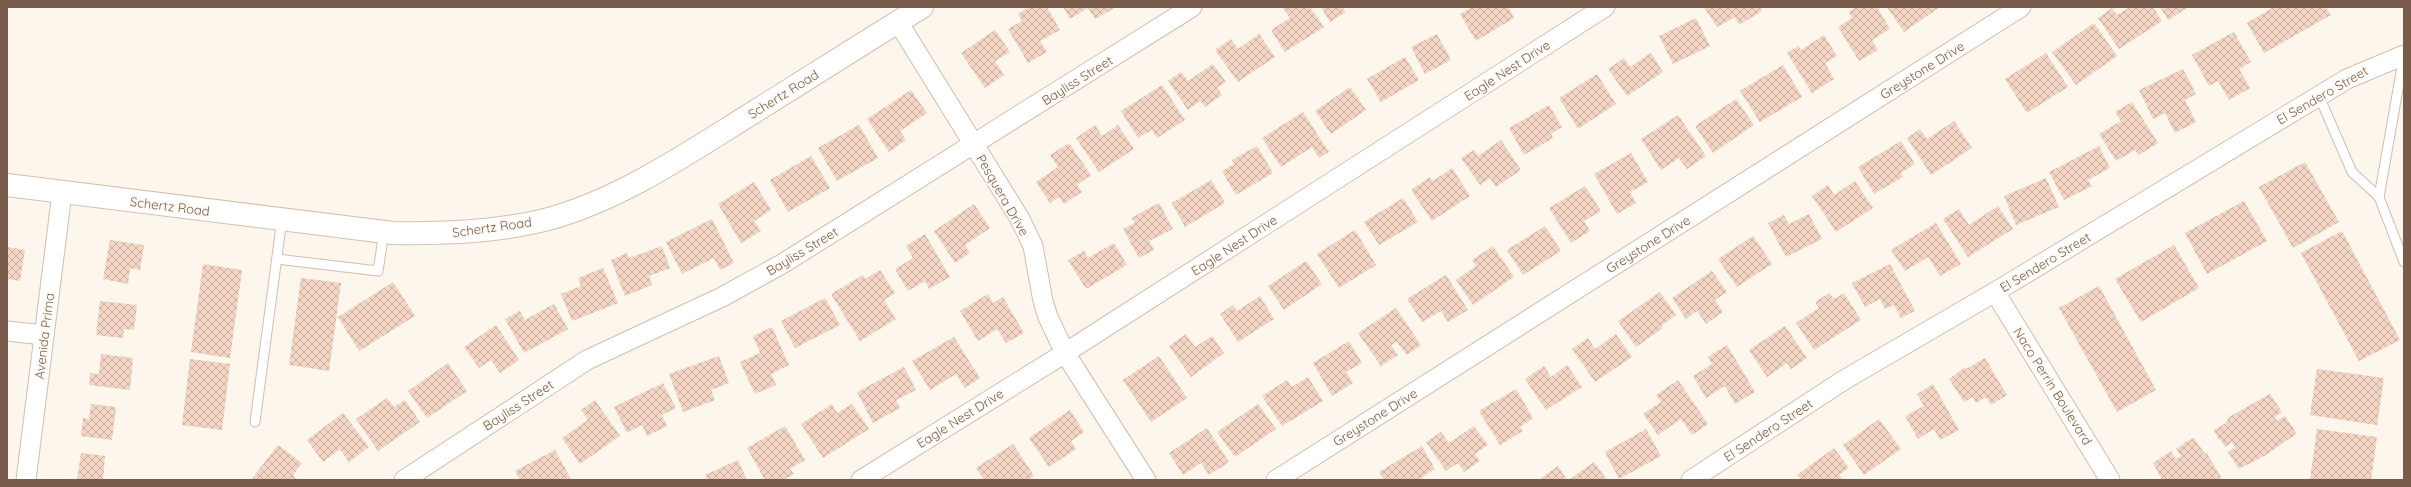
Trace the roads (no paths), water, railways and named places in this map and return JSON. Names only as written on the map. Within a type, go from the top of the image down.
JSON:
[{"type":"street","name":"Schertz Road","points":[[7,185],[384,232],[438,234],[513,226],[552,218],[589,205],[625,189],[700,146],[922,7]]},
{"type":"street","name":"Bayliss Street","points":[[404,480],[587,360],[722,297],[782,264],[1192,7]]},
{"type":"street","name":"Eagle Nest Drive","points":[[861,480],[1065,353],[1605,7]]},
{"type":"street","name":"Greystone Drive","points":[[1276,480],[2021,7]]},
{"type":"street","name":"Pesquera Drive","points":[[898,22],[1020,219],[1033,246],[1043,301],[1065,353],[1146,480]]},
{"type":"street","name":"El Sendero Street","points":[[1691,480],[1844,380],[1995,292],[2347,79],[2404,55]]},
{"type":"street","name":"Avenida Prima","points":[[26,480],[62,193]]},
{"type":"street","name":"Naco Perrin Boulevard","points":[[1995,292],[2110,480]]},
{"type":"street","points":[[7,331],[44,335]]},
{"type":"lane","points":[[2379,197],[2404,55]]},
{"type":"lane","points":[[2319,96],[2352,172],[2379,197],[2404,262]]},
{"type":"lane","points":[[255,422],[282,219]]},
{"type":"lane","points":[[276,259],[378,271],[384,232]]}]
